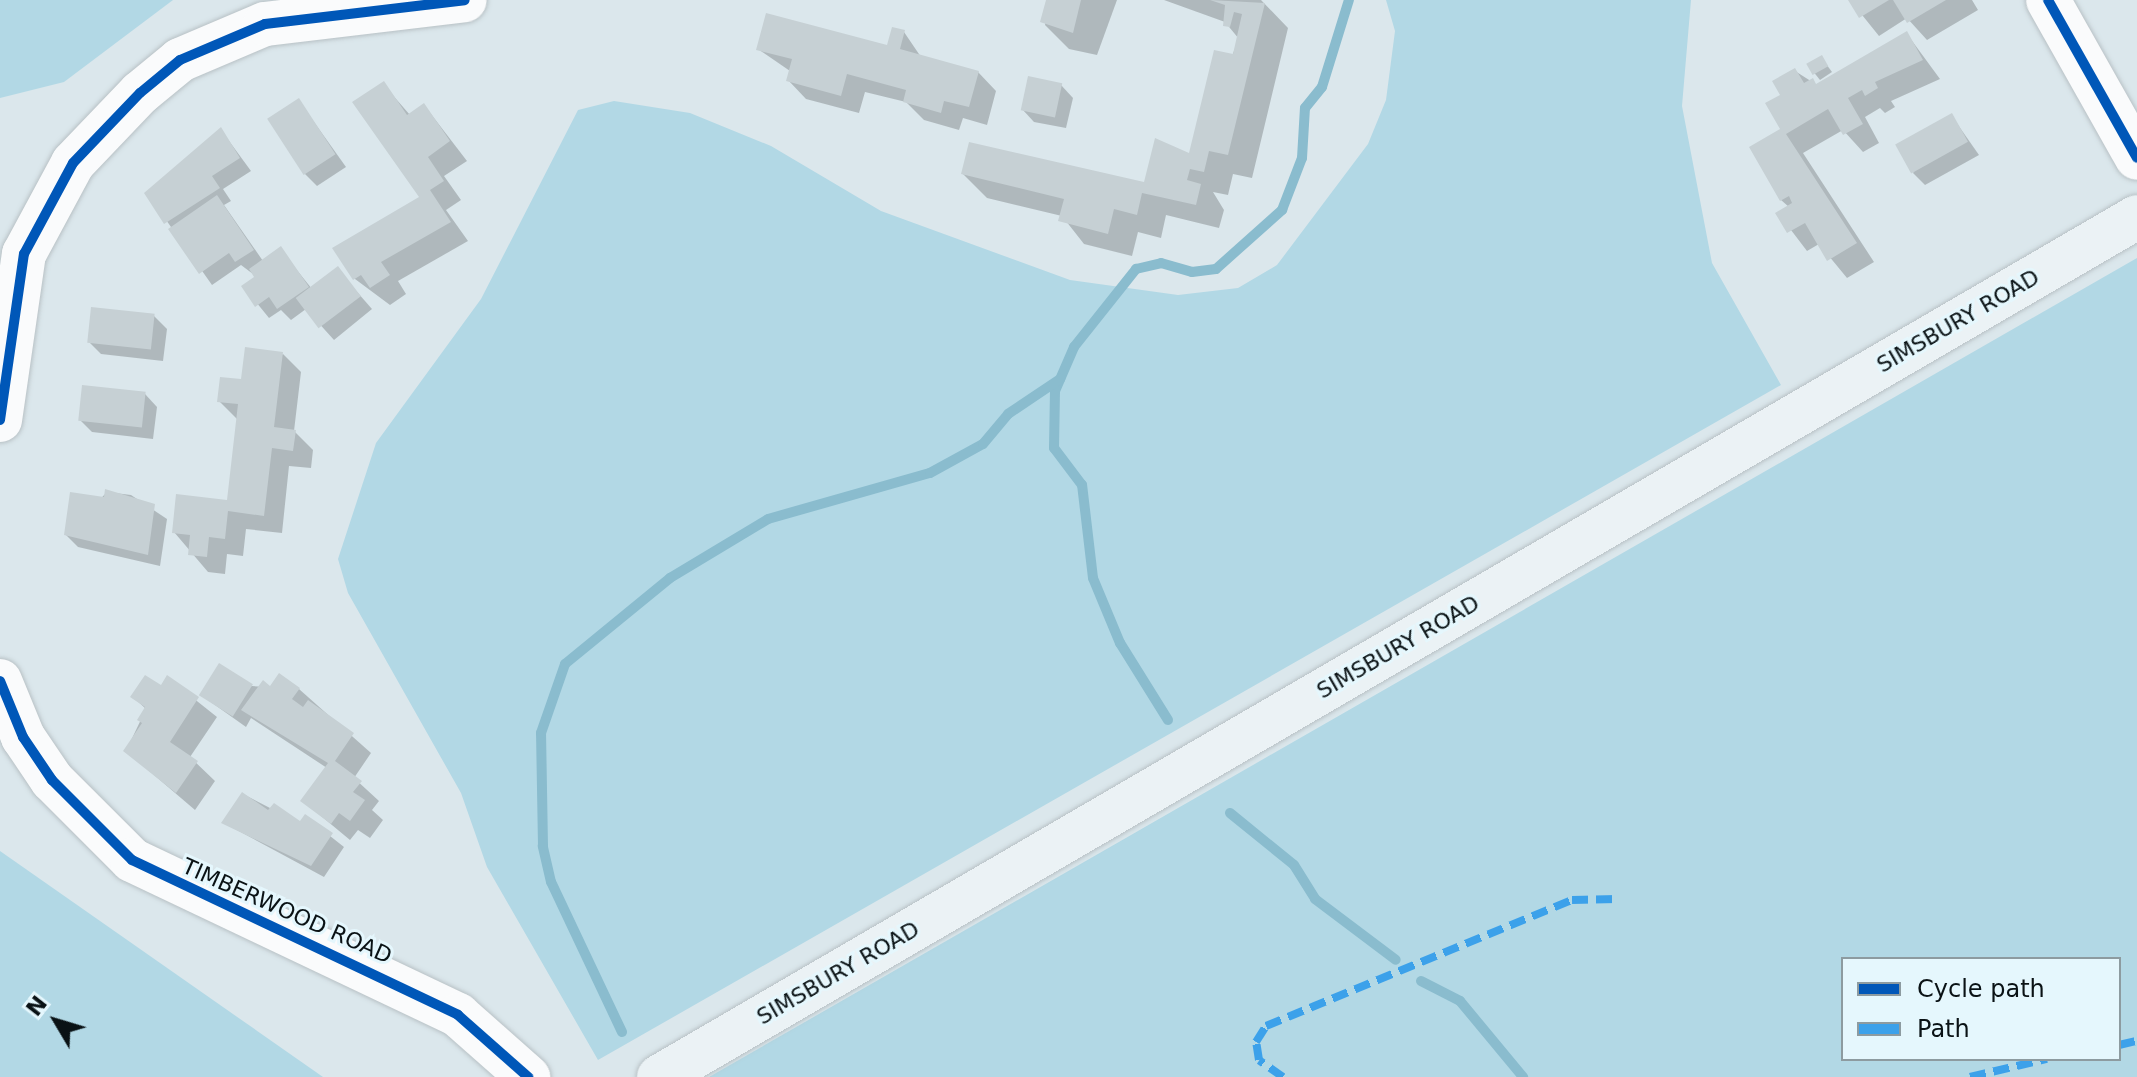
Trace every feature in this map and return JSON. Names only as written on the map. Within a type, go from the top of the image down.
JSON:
[{"type":"main road","name":"SIMSBURY ROAD","points":[[659,1077],[2137,217]]},
{"type":"street","points":[[0,420],[24,254],[73,163],[140,93],[180,60],[265,24],[465,0]]},
{"type":"street","points":[[2048,0],[2137,158]]},
{"type":"street","name":"TIMBERWOOD ROAD","points":[[0,681],[23,737],[52,780],[132,860],[458,1015],[528,1077]]},
{"type":"shaded area","points":[[0,0],[173,0],[64,82],[0,98]]},
{"type":"shaded area","points":[[1386,0],[1691,0],[1682,106],[1712,263],[1781,385],[598,1060],[487,867],[461,793],[348,593],[338,559],[376,443],[481,299],[578,110],[614,101],[690,113],[771,146],[881,211],[1070,280],[1178,295],[1238,288],[1277,265],[1368,144],[1386,100],[1395,31]]},
{"type":"shaded area","points":[[2137,258],[2137,1077],[709,1077]]},
{"type":"shaded area","points":[[0,851],[323,1077],[0,1077]]},
{"type":"building","points":[[1046,0],[1081,0],[1073,33],[1040,22]]},
{"type":"building","points":[[1210,0],[1265,3],[1228,155],[1209,151],[1204,172],[1190,169],[1187,180],[1201,184],[1196,205],[1142,193],[1137,215],[1114,209],[1108,234],[1058,221],[1064,199],[961,174],[969,142],[1144,182],[1155,138],[1189,153],[1214,50],[1233,54],[1242,14],[1234,12],[1230,27],[1223,26],[1225,5]]},
{"type":"building","points":[[1848,0],[1889,0],[1859,18]]},
{"type":"building","points":[[1893,0],[1946,0],[1907,23]]},
{"type":"building","points":[[766,13],[887,45],[892,27],[905,30],[900,49],[979,71],[969,107],[944,101],[941,113],[903,102],[906,90],[847,74],[841,96],[786,81],[792,59],[756,50]]},
{"type":"building","points":[[1907,31],[1923,60],[1875,82],[1878,88],[1865,96],[1862,90],[1848,98],[1863,124],[1843,135],[1828,109],[1786,134],[1857,243],[1827,261],[1805,223],[1787,233],[1775,213],[1792,203],[1789,196],[1780,201],[1749,147],[1780,129],[1765,103],[1780,95],[1772,81],[1795,68],[1804,83],[1813,78],[1816,84]]},
{"type":"building","points":[[1822,55],[1828,66],[1813,75],[1806,64]]},
{"type":"building","points":[[1028,76],[1062,83],[1055,118],[1021,110]]},
{"type":"building","points":[[384,81],[407,115],[424,103],[450,141],[428,157],[444,181],[430,190],[451,222],[381,262],[390,275],[370,288],[361,275],[353,280],[332,248],[419,197],[352,102]]},
{"type":"building","points":[[299,98],[335,154],[304,175],[267,119]]},
{"type":"building","points":[[1952,113],[1968,142],[1911,173],[1895,145]]},
{"type":"building","points":[[221,127],[240,158],[212,176],[220,188],[164,224],[144,193]]},
{"type":"building","points":[[217,195],[254,250],[235,262],[229,253],[199,274],[168,229]]},
{"type":"building","points":[[281,246],[309,287],[277,309],[269,297],[255,307],[241,286],[254,277],[249,269]]},
{"type":"building","points":[[338,266],[361,296],[319,328],[296,298]]},
{"type":"building","points":[[91,307],[155,314],[151,349],[87,343]]},
{"type":"building","points":[[245,347],[283,352],[274,427],[296,430],[293,451],[272,448],[264,516],[228,511],[225,539],[209,537],[207,557],[188,555],[190,535],[172,533],[176,494],[227,500],[238,404],[217,402],[220,377],[241,379]]},
{"type":"building","points":[[82,385],[146,392],[142,427],[78,421]]},
{"type":"building","points":[[105,489],[155,504],[148,555],[64,535],[70,492],[104,497]]},
{"type":"building","points":[[219,663],[253,684],[233,716],[199,695]]},
{"type":"building","points":[[279,673],[300,688],[292,699],[303,707],[308,700],[354,733],[335,761],[362,781],[353,792],[365,800],[350,821],[339,813],[331,824],[300,801],[328,763],[241,710],[263,680],[270,686]]},
{"type":"building","points":[[145,675],[161,685],[167,675],[199,697],[170,742],[198,761],[176,793],[123,751],[142,723],[137,720],[145,707],[130,697]]},
{"type":"building","points":[[242,792],[268,810],[274,803],[300,821],[305,814],[333,833],[311,866],[221,823]]},
{"type":"waterway","points":[[1168,720],[1120,643],[1093,578],[1082,485],[1054,448],[1055,391],[1074,347],[1136,269],[1161,263],[1192,272],[1216,269],[1282,210],[1302,158],[1305,108],[1322,87],[1349,0]]},
{"type":"waterway","points":[[622,1032],[551,882],[543,846],[541,733],[565,664],[670,578],[768,519],[930,473],[983,444],[1008,414],[1060,379]]},
{"type":"waterway","points":[[1230,813],[1294,865],[1315,899],[1396,960]]},
{"type":"waterway","points":[[1421,981],[1460,1001],[1523,1077]]},
{"type":"marked path","points":[[1283,1077],[1259,1060],[1256,1042],[1266,1026],[1572,900],[1617,899]]},
{"type":"marked path","points":[[2121,1045],[2137,1041]]},
{"type":"marked path","points":[[1970,1077],[2038,1061]]},
{"type":"cycle path","points":[[0,420],[24,254],[73,163],[140,93],[180,60],[265,24],[465,0]]},
{"type":"cycle path","points":[[2048,0],[2137,158]]},
{"type":"cycle path","points":[[0,681],[23,737],[52,780],[132,860],[458,1015],[528,1077]]}]
